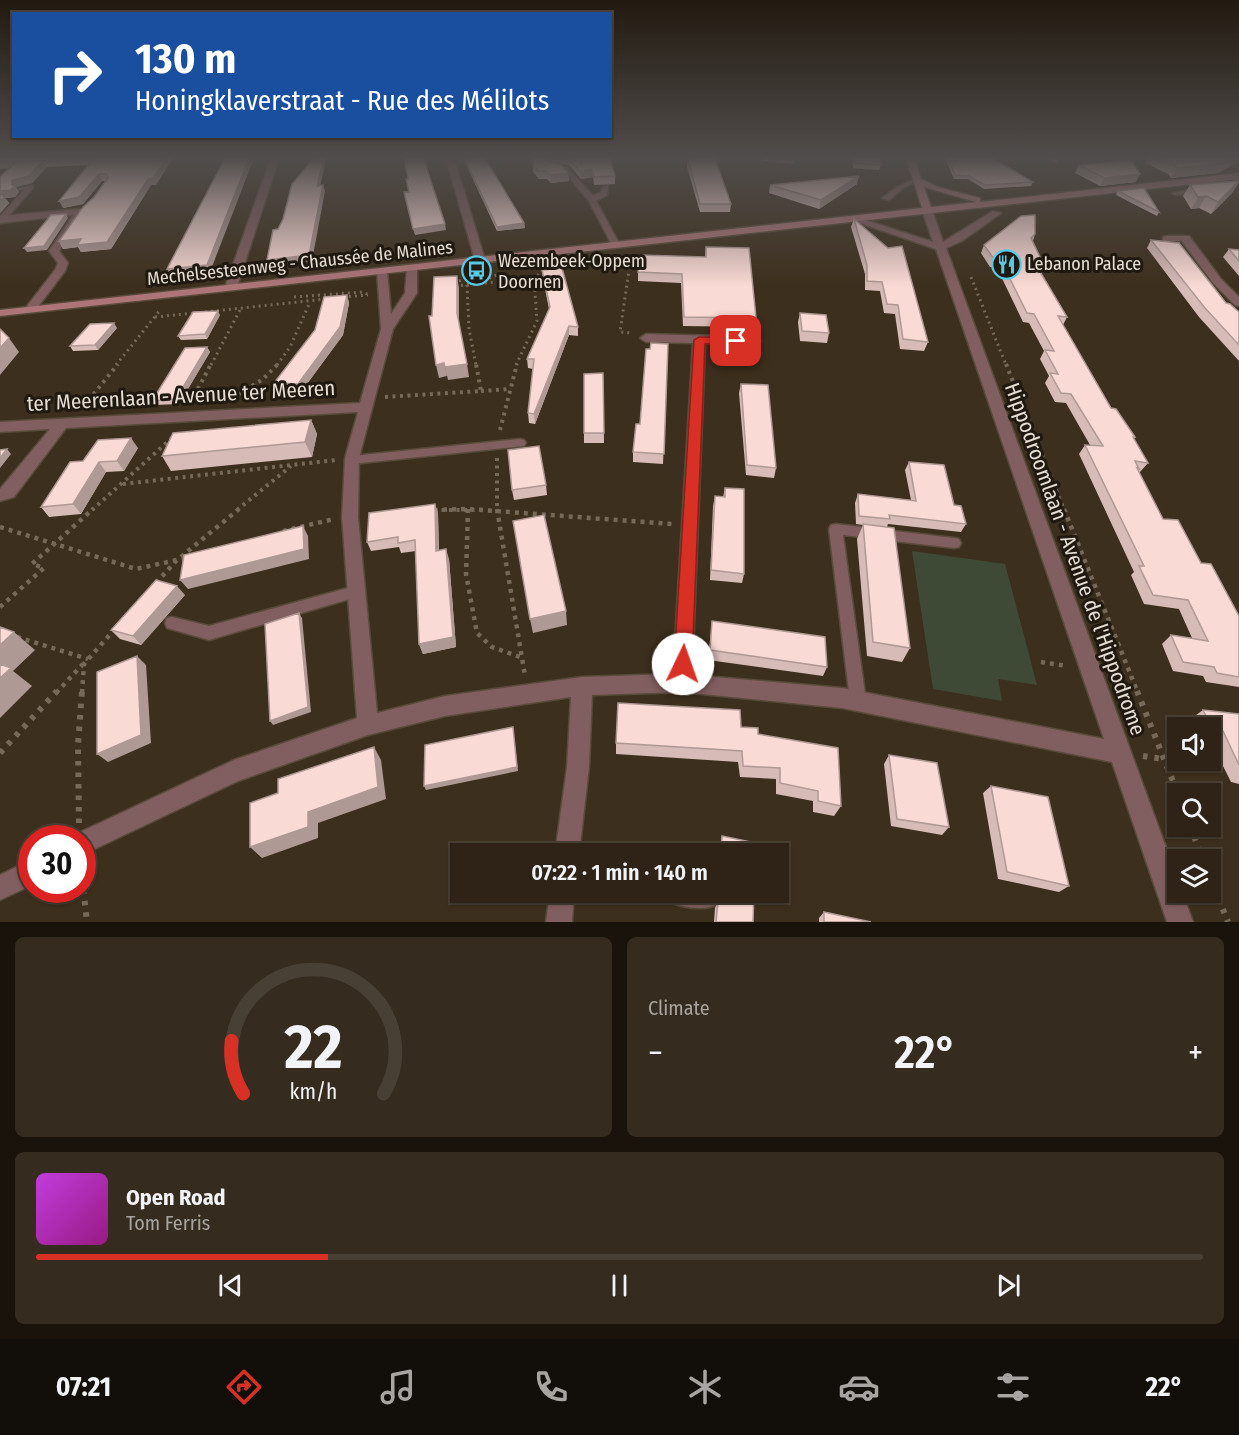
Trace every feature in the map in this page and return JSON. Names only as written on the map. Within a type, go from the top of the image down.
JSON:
[{"type":"main road","points":[[924,201],[927,210]]},
{"type":"main road","name":"Mechelsesteenweg - Chaussée de Malines","points":[[0,313],[1004,201]]},
{"type":"street","points":[[231,287],[260,201]]},
{"type":"street","points":[[463,201],[480,260]]},
{"type":"street","points":[[1,219],[84,210],[54,251],[63,263],[60,271],[30,310]]},
{"type":"street","name":"Hippodroomlaan - Avenue de l'Hippodrome","points":[[927,210],[1180,922]]},
{"type":"street","points":[[940,247],[958,239],[996,213]]},
{"type":"street","name":"Mechelsesteenweg - Chaussée de Malines","points":[[853,219],[940,247]]},
{"type":"street","points":[[1167,239],[1185,238],[1216,281],[1239,303]]},
{"type":"street","points":[[368,725],[350,517],[352,459],[387,329],[411,293],[412,267]]},
{"type":"street","points":[[382,271],[387,329]]},
{"type":"street","points":[[645,338],[754,341]]},
{"type":"street","points":[[682,682],[699,340]]},
{"type":"street","name":"ter Meerenlaan - Avenue ter Meeren","points":[[0,427],[186,418],[366,403]]},
{"type":"street","points":[[0,495],[8,493],[66,423]]},
{"type":"street","points":[[96,829],[234,771],[368,725],[445,706],[582,686],[682,682],[858,701],[1120,753]]},
{"type":"street","points":[[568,843],[578,767],[582,686]]},
{"type":"street","points":[[0,888],[18,878]]},
{"type":"street","points":[[559,922],[561,903]]},
{"type":"lane","points":[[1,219],[18,201]]},
{"type":"lane","points":[[593,201],[616,245]]},
{"type":"lane","points":[[352,459],[497,447],[520,443]]},
{"type":"lane","points":[[858,701],[836,529],[954,543]]},
{"type":"lane","points":[[172,623],[209,633],[355,592]]},
{"type":"path","points":[[633,243],[620,332],[643,333],[645,338]]},
{"type":"path","points":[[444,287],[534,278],[569,250]]},
{"type":"path","points":[[968,270],[1174,783]]},
{"type":"path","points":[[475,284],[502,272]]},
{"type":"path","points":[[529,692],[520,658],[497,511],[497,447],[509,389],[520,353],[533,333],[537,321],[534,278]]},
{"type":"path","points":[[468,285],[469,329],[481,391]]},
{"type":"path","points":[[154,317],[369,295],[362,292],[283,297],[298,302]]},
{"type":"path","points":[[225,402],[248,390],[279,365],[294,340],[310,301]]},
{"type":"path","points":[[66,423],[166,302]]},
{"type":"path","points":[[0,607],[44,568],[32,564],[57,544],[174,436],[186,418],[197,388],[241,308]]},
{"type":"path","points":[[366,403],[509,389]]},
{"type":"path","points":[[123,484],[352,459]]},
{"type":"path","points":[[152,588],[176,561],[291,466]]},
{"type":"path","points":[[433,510],[468,509],[690,525]]},
{"type":"path","points":[[468,509],[466,574],[477,633],[492,647],[520,658]]},
{"type":"path","points":[[275,534],[319,521],[350,517]]},
{"type":"path","points":[[0,527],[136,569],[198,555]]},
{"type":"path","points":[[0,753],[120,624]]},
{"type":"path","points":[[11,635],[86,661]]},
{"type":"path","points":[[81,825],[78,745],[86,661]]},
{"type":"path","points":[[1041,662],[1074,667]]},
{"type":"path","points":[[1108,672],[1130,676]]},
{"type":"path","points":[[85,903],[87,922]]},
{"type":"path","points":[[1220,903],[1228,922]]},
{"type":"green space","points":[[912,551],[1005,564],[1037,685],[998,679],[1002,701],[933,689]]},
{"type":"building","points":[[90,201],[134,201],[107,242],[77,245],[81,239],[59,241]]},
{"type":"building","points":[[203,201],[232,201],[207,265],[167,269]]},
{"type":"building","points":[[288,201],[320,201],[309,255],[267,260],[273,230],[278,229]]},
{"type":"building","points":[[406,201],[437,201],[445,224],[413,229]]},
{"type":"building","points":[[485,201],[511,201],[524,223],[497,227]]},
{"type":"building","points":[[699,201],[730,201],[731,204],[700,204]]},
{"type":"building","points":[[1138,201],[1152,201],[1159,212]]},
{"type":"building","points":[[66,214],[44,246],[24,248],[51,215]]},
{"type":"building","points":[[1035,215],[1035,234],[1031,238],[1041,259],[1036,259],[1042,271],[1039,270],[1067,317],[1058,316],[1111,408],[1116,409],[1135,437],[1133,437],[1148,463],[1135,461],[1139,469],[1137,468],[1163,519],[1178,520],[1201,563],[1211,564],[1239,616],[1239,677],[1217,673],[1214,667],[1183,662],[1171,635],[1208,641],[1188,600],[1153,595],[1139,566],[1144,566],[1085,445],[1103,446],[1071,394],[1061,393],[1050,373],[1058,374],[1045,350],[1054,351],[1034,314],[1027,313],[1000,259],[994,259],[984,245],[1021,216]]},
{"type":"building","points":[[854,219],[888,248],[902,246],[928,342],[903,339],[898,305],[887,304],[882,282],[867,281],[867,265]]},
{"type":"building","points":[[1151,240],[1179,243],[1226,303],[1239,312],[1239,345],[1205,308]]},
{"type":"building","points":[[706,247],[749,248],[756,318],[684,317],[682,274],[638,272],[640,255],[706,257]]},
{"type":"building","points":[[1229,249],[1239,250],[1239,261]]},
{"type":"building","points":[[562,268],[578,327],[569,326],[534,414],[528,413],[534,359],[527,359],[550,307],[542,270]]},
{"type":"building","points":[[457,276],[457,313],[467,364],[445,367],[444,363],[436,365],[429,316],[432,316],[434,277]]},
{"type":"building","points":[[347,295],[340,327],[298,384],[274,383],[315,330],[324,297]]},
{"type":"building","points":[[218,311],[205,334],[178,336],[193,312]]},
{"type":"building","points":[[800,313],[826,315],[829,333],[802,331]]},
{"type":"building","points":[[114,323],[95,345],[70,346],[90,324]]},
{"type":"building","points":[[0,329],[9,338],[0,348]]},
{"type":"building","points":[[651,343],[668,344],[664,454],[633,452],[636,424],[640,424],[646,349],[650,349]]},
{"type":"building","points":[[207,347],[176,399],[152,401],[185,348]]},
{"type":"building","points":[[603,373],[604,433],[584,433],[584,374]]},
{"type":"building","points":[[741,384],[768,385],[776,468],[747,465]]},
{"type":"building","points":[[311,420],[305,442],[162,456],[173,433]]},
{"type":"building","points":[[131,438],[117,461],[99,462],[73,504],[41,507],[70,462],[83,461],[98,440]]},
{"type":"building","points":[[539,446],[546,485],[512,490],[508,450]]},
{"type":"building","points":[[7,449],[0,458],[0,450]]},
{"type":"building","points":[[909,462],[944,465],[954,505],[961,506],[966,524],[889,515],[890,519],[859,516],[858,494],[916,501]]},
{"type":"building","points":[[725,488],[744,489],[744,574],[711,570],[715,496],[725,497]]},
{"type":"building","points":[[435,504],[436,551],[446,549],[453,637],[419,644],[415,540],[398,543],[398,537],[367,542],[369,513]]},
{"type":"building","points":[[544,515],[566,611],[530,619],[513,521]]},
{"type":"building","points":[[863,524],[894,528],[910,648],[873,642]]},
{"type":"building","points":[[303,526],[304,549],[180,580],[184,555]]},
{"type":"building","points":[[156,580],[177,586],[133,636],[111,630]]},
{"type":"building","points":[[299,613],[308,707],[270,721],[265,624]]},
{"type":"building","points":[[712,621],[825,637],[827,667],[710,650]]},
{"type":"building","points":[[0,627],[14,632],[0,645]]},
{"type":"building","points":[[137,656],[141,735],[97,754],[97,672]]},
{"type":"building","points":[[0,664],[11,668],[0,678]]},
{"type":"building","points":[[618,703],[740,710],[741,727],[758,728],[758,734],[838,748],[841,806],[818,801],[818,791],[780,783],[780,768],[743,766],[742,751],[616,743]]},
{"type":"building","points":[[1203,710],[1239,714],[1239,765],[1221,731],[1221,717],[1206,717]]},
{"type":"building","points":[[513,727],[517,767],[424,786],[425,745]]},
{"type":"building","points":[[374,747],[378,787],[308,812],[308,827],[250,847],[250,803],[278,793],[278,779]]},
{"type":"building","points":[[889,755],[937,763],[949,827],[897,819]]},
{"type":"building","points":[[991,786],[1048,797],[1069,886],[1007,872]]},
{"type":"building","points":[[722,836],[756,843],[722,843]]},
{"type":"building","points":[[718,903],[754,903],[753,922],[716,922]]},
{"type":"building","points":[[824,912],[871,922],[824,922]]},
{"type":"place","name":"Lebanon Palace","points":[[1006,264]]},
{"type":"place","name":"Wezembeek-Oppem Doornen","points":[[477,271]]},
{"type":"route","points":[[683,664],[699,340],[736,341]]}]
